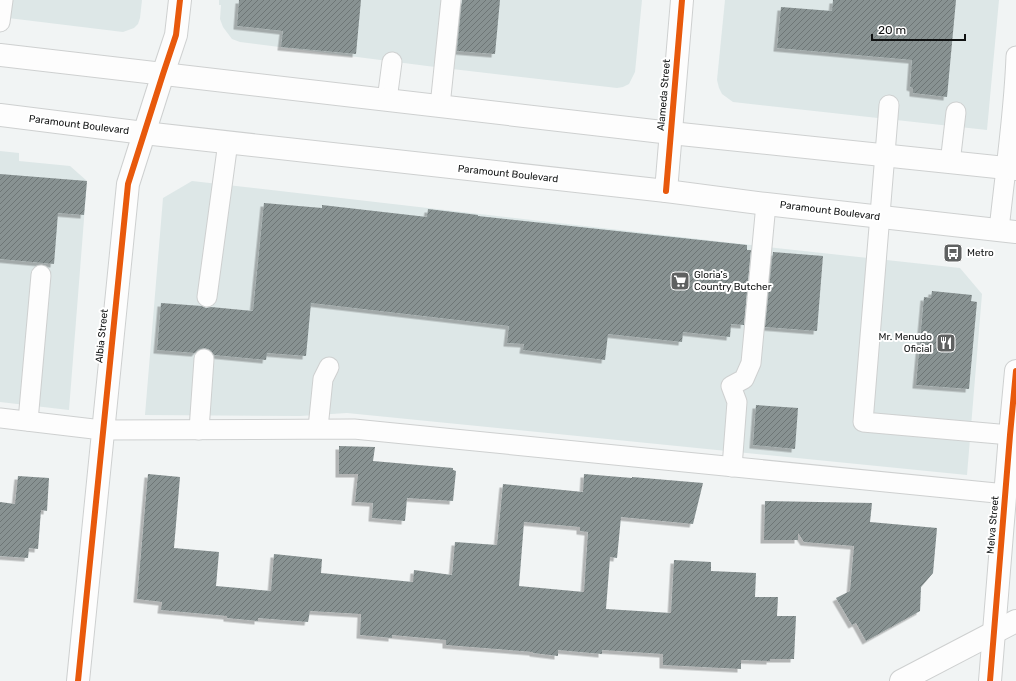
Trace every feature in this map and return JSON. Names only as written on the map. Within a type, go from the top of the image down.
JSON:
[{"type":"main road","name":"Albia Street","points":[[78,681],[102,430],[128,184],[176,35],[180,0]]},
{"type":"main road","name":"Alameda Street","points":[[666,191],[682,0]]},
{"type":"main road","points":[[0,55],[671,133],[1011,169]]},
{"type":"main road","name":"Paramount Boulevard","points":[[0,114],[144,133],[666,191],[766,204],[1008,231]]},
{"type":"main road","name":"Melva Street","points":[[990,681],[1016,371]]},
{"type":"main road","points":[[901,681],[1016,622]]},
{"type":"lane","points":[[0,22],[3,0]]},
{"type":"lane","points":[[440,106],[451,0]]},
{"type":"lane","points":[[1008,231],[1016,56]]},
{"type":"lane","points":[[387,100],[392,62]]},
{"type":"lane","points":[[889,105],[863,422],[1010,435]]},
{"type":"lane","points":[[950,163],[956,112]]},
{"type":"lane","points":[[207,297],[228,142]]},
{"type":"lane","points":[[732,467],[737,402],[731,386],[744,379],[751,363],[766,204]]},
{"type":"lane","points":[[28,421],[41,275]]},
{"type":"lane","points":[[199,430],[204,359]]},
{"type":"lane","points":[[318,428],[324,379],[329,367]]},
{"type":"lane","points":[[0,418],[102,430],[354,429],[1006,494]]},
{"type":"shaded area","points":[[0,0],[142,0],[138,24],[134,28],[123,32],[0,17]]},
{"type":"shaded area","points":[[219,0],[642,0],[635,72],[629,84],[617,88],[240,42],[232,39],[223,27],[220,19],[221,5],[219,5]]},
{"type":"shaded area","points":[[725,0],[999,0],[987,130],[733,102],[722,94],[717,80]]},
{"type":"shaded area","points":[[0,151],[19,153],[19,161],[70,166],[87,181],[69,410],[0,402]]},
{"type":"shaded area","points":[[192,181],[960,268],[982,294],[967,475],[347,413],[300,416],[145,415],[163,198]]},
{"type":"building","points":[[239,0],[361,0],[356,54],[281,47],[283,31],[237,26]]},
{"type":"building","points":[[462,0],[500,0],[495,54],[457,51]]},
{"type":"building","points":[[833,0],[956,0],[947,97],[913,93],[913,88],[910,87],[912,60],[777,48],[781,7],[832,11]]},
{"type":"building","points":[[0,174],[87,181],[84,215],[58,213],[54,264],[0,259]]},
{"type":"building","points":[[264,203],[322,208],[322,205],[427,217],[428,209],[478,216],[747,245],[747,250],[751,250],[744,325],[731,324],[730,337],[683,332],[682,342],[608,334],[605,360],[523,350],[524,344],[507,343],[509,326],[311,303],[306,356],[267,353],[266,360],[214,355],[210,350],[205,348],[199,349],[195,353],[157,350],[161,303],[253,311]]},
{"type":"building","points":[[773,252],[823,256],[817,331],[765,327]]},
{"type":"building","name":"Mr. Menudo Oficial","points":[[932,291],[972,295],[971,301],[977,302],[969,389],[916,385],[924,297],[931,298]]},
{"type":"building","points":[[756,405],[798,408],[795,449],[753,445]]},
{"type":"building","points":[[339,446],[375,447],[373,461],[453,468],[453,470],[456,471],[453,501],[407,498],[405,521],[372,518],[373,503],[355,502],[358,474],[339,474]]},
{"type":"building","points":[[148,474],[180,477],[174,548],[219,552],[216,586],[271,591],[274,554],[322,559],[321,573],[413,582],[414,570],[452,575],[455,542],[497,545],[503,484],[583,492],[584,474],[703,483],[693,524],[621,517],[617,558],[610,557],[606,609],[671,613],[674,560],[711,562],[711,571],[756,573],[755,597],[778,597],[777,616],[796,616],[794,659],[770,659],[770,661],[741,660],[741,669],[663,665],[663,654],[602,650],[602,654],[558,650],[558,656],[533,652],[446,645],[446,640],[392,635],[392,638],[360,635],[361,614],[310,611],[308,622],[258,618],[258,621],[227,618],[227,616],[161,610],[162,602],[137,599]],"holes":[[[524,522],[580,527],[580,531],[588,532],[584,592],[519,586]]]},
{"type":"building","points":[[18,476],[49,478],[47,511],[41,510],[38,549],[29,548],[28,558],[0,556],[0,502],[15,504]]},
{"type":"building","points":[[765,501],[872,503],[870,522],[937,528],[933,573],[921,587],[920,611],[866,641],[856,623],[852,625],[836,598],[850,591],[854,546],[804,542],[798,533],[798,540],[764,540]]},
{"type":"cycle path","points":[[78,681],[128,184],[176,35],[180,0]]},
{"type":"cycle path","points":[[666,191],[682,0]]},
{"type":"cycle path","points":[[990,681],[1016,371]]},
{"type":"place","name":"Metro","points":[[953,253]]},
{"type":"place","name":"Gloria's Country Butcher","points":[[680,281]]},
{"type":"place","name":"Mr. Menudo Oficial","points":[[946,343]]}]
